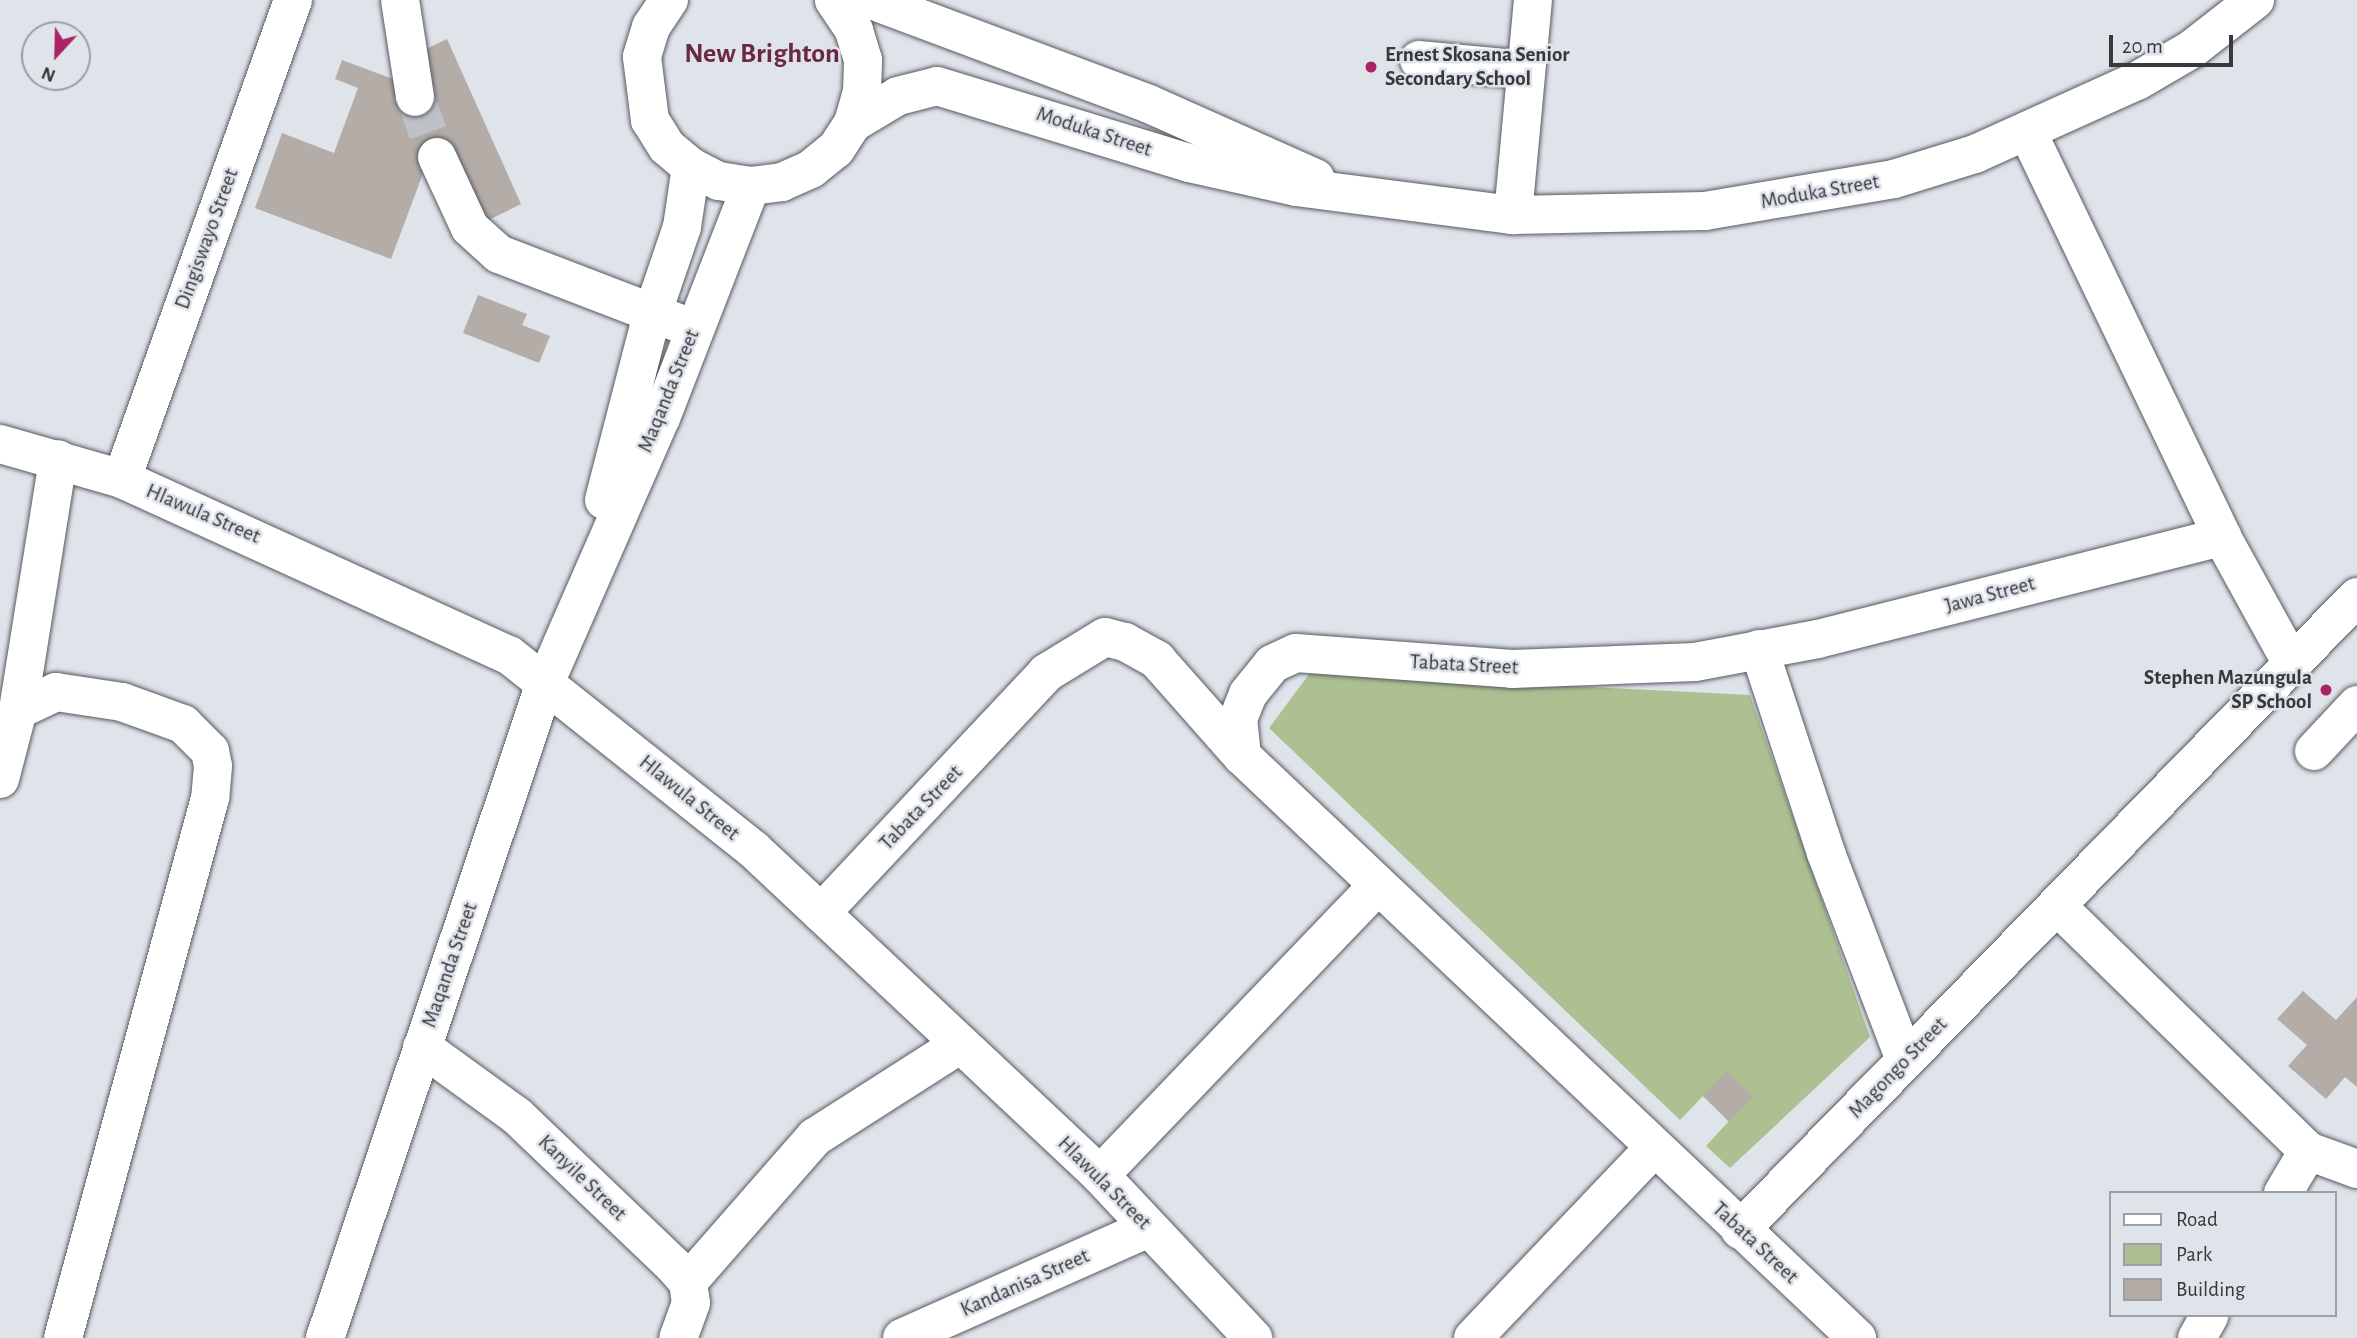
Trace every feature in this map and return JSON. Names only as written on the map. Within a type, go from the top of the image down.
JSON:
[{"type":"street","name":"Dingiswayo Street","points":[[122,479],[293,0]]},
{"type":"street","points":[[400,0],[415,97]]},
{"type":"street","points":[[651,9],[642,57],[650,120],[667,146],[691,167],[719,181],[751,186],[782,182],[811,169],[836,149],[853,123],[862,92],[863,60],[855,30],[834,0]]},
{"type":"street","name":"Moduka Street","points":[[871,0],[1149,104],[1342,192]]},
{"type":"street","points":[[1513,215],[1533,0]]},
{"type":"street","name":"Moduka Street","points":[[853,123],[898,96],[937,86],[1189,163],[1264,182],[1513,215],[1642,215],[1798,197],[1894,179],[2028,133],[2192,49],[2255,0]]},
{"type":"street","points":[[1419,60],[1526,70]]},
{"type":"street","points":[[2028,133],[2222,537],[2292,664]]},
{"type":"street","points":[[437,157],[470,228],[499,254],[652,315],[695,328]]},
{"type":"street","name":"Maqanda Street","points":[[581,594],[652,315],[682,227],[691,167]]},
{"type":"street","name":"Maqanda Street","points":[[325,1338],[545,682],[695,328],[751,186]]},
{"type":"street","name":"Hlawula Street","points":[[0,444],[122,479],[509,655],[753,849],[959,1045],[1101,1175],[1253,1338]]},
{"type":"street","points":[[0,779],[18,710],[58,459]]},
{"type":"street","name":"Jawa Street","points":[[1759,649],[1907,618],[2222,537]]},
{"type":"street","name":"Magongo Street","points":[[1740,1230],[2292,664],[2352,611]]},
{"type":"street","name":"Tabata Street","points":[[821,912],[1046,673],[1105,637],[1157,660],[1242,755],[1377,886],[1857,1338]]},
{"type":"street","points":[[1759,649],[1822,842],[1905,1060]]},
{"type":"street","name":"Tabata Street","points":[[1242,755],[1238,719],[1248,694],[1272,664],[1296,653],[1570,669],[1695,662],[1759,649]]},
{"type":"street","points":[[18,710],[56,692],[122,702],[183,724],[210,751],[213,766],[210,798],[63,1338]]},
{"type":"street","points":[[2314,751],[2357,705]]},
{"type":"street","points":[[1101,1175],[1377,886]]},
{"type":"street","points":[[2057,906],[2308,1151],[2357,1169]]},
{"type":"street","points":[[678,1338],[691,1303],[688,1282],[815,1137],[959,1045]]},
{"type":"street","name":"Kanyile Street","points":[[422,1047],[517,1116],[688,1282]]},
{"type":"street","points":[[1473,1338],[1654,1148]]},
{"type":"street","points":[[2284,1191],[2308,1151]]},
{"type":"street","name":"Kandanisa Street","points":[[902,1338],[1149,1228]]},
{"type":"street","points":[[2197,1338],[2209,1317]]},
{"type":"green space","points":[[1310,673],[1750,695],[1870,1037],[1730,1168],[1706,1146],[1729,1121],[1703,1096],[1680,1120],[1269,728]]},
{"type":"building","points":[[447,39],[521,204],[487,221],[428,160],[391,259],[255,208],[282,133],[334,153],[358,88],[335,79],[342,60],[401,82],[394,101],[402,104],[409,57]]},
{"type":"building","points":[[478,295],[527,314],[522,325],[550,336],[539,363],[463,333]]},
{"type":"building","points":[[2303,991],[2336,1020],[2357,997],[2357,1087],[2345,1077],[2326,1099],[2288,1066],[2307,1045],[2277,1019]]},
{"type":"building","points":[[1727,1071],[1753,1097],[1729,1122],[1703,1096]]},
{"type":"tunnel","points":[[415,97],[437,157]]},
{"type":"place","name":"Ernest Skosana Senior Secondary School","points":[[1371,67]]},
{"type":"place","name":"Stephen Mazungula SP School","points":[[2326,690]]},
{"type":"district","name":"New Brighton","points":[[762,54]]}]
